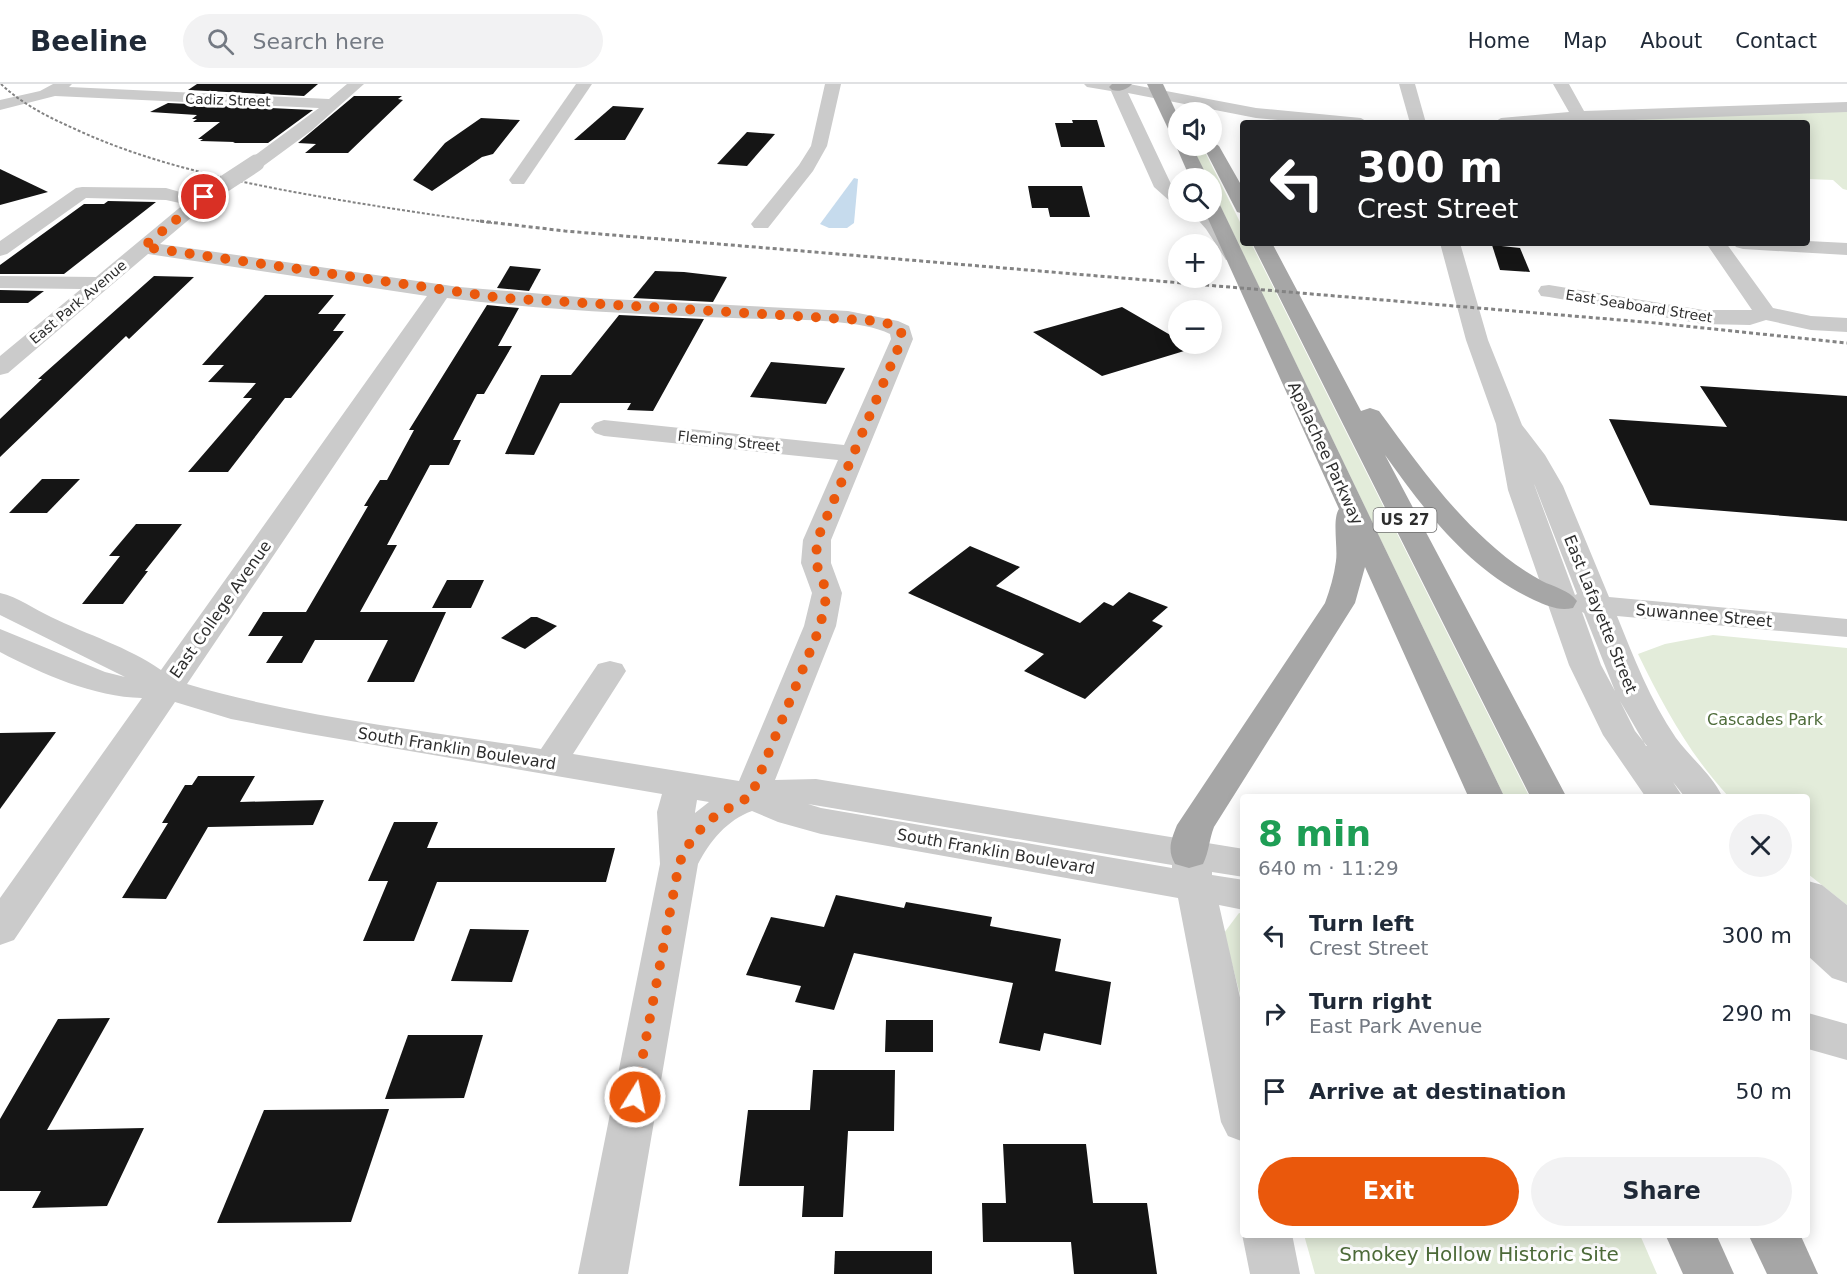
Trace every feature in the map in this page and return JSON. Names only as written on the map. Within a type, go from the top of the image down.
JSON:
[{"type":"main road","points":[[1179,84],[1188,102]]},
{"type":"main road","points":[[1158,90],[1168,111]]},
{"type":"main road","points":[[1215,156],[1240,201]]},
{"type":"main road","name":"Apalachee Parkway","points":[[1219,222],[1485,794]]},
{"type":"main road","name":"US 27","points":[[1268,251],[1547,794]]},
{"type":"main road","points":[[1303,322],[1414,476],[1455,524],[1506,572],[1562,601]]},
{"type":"main road","points":[[1191,870],[1190,840],[1196,825],[1334,616],[1343,598],[1349,580],[1352,546],[1347,505],[1339,479]]},
{"type":"main road","points":[[1692,1238],[1709,1274]]},
{"type":"main road","points":[[1775,1238],[1793,1274]]},
{"type":"street","name":"East Park Avenue","points":[[0,368],[201,199],[305,128],[356,84]]},
{"type":"street","points":[[518,180],[584,84]]},
{"type":"street","points":[[761,224],[807,167],[819,147],[833,84]]},
{"type":"street","points":[[1092,84],[1158,90],[1181,102]]},
{"type":"street","points":[[1407,84],[1417,120]]},
{"type":"street","points":[[1561,84],[1579,116]]},
{"type":"street","points":[[1119,85],[1163,187],[1168,191]]},
{"type":"street","name":"Cadiz Street","points":[[0,105],[45,95],[58,88],[332,104]]},
{"type":"street","points":[[1226,94],[1240,120]]},
{"type":"street","points":[[1534,120],[1579,116],[1847,107]]},
{"type":"street","points":[[1222,109],[1320,120]]},
{"type":"street","points":[[0,250],[82,192],[166,194],[201,199]]},
{"type":"street","points":[[1209,222],[1219,233],[1240,268]]},
{"type":"street","name":"East Lafayette Street","points":[[1451,246],[1477,340],[1509,424],[1522,490],[1591,682],[1632,754],[1662,794]]},
{"type":"street","points":[[1718,246],[1766,313]]},
{"type":"street","points":[[1795,246],[1847,249]]},
{"type":"street","points":[[143,247],[502,298],[876,321],[895,325],[901,331],[902,339],[817,540],[816,563],[827,593],[820,627],[751,796],[718,814],[704,825],[686,848],[679,864],[603,1274]]},
{"type":"street","points":[[0,282],[97,286]]},
{"type":"street","points":[[0,289],[97,286]]},
{"type":"street","name":"East College Avenue","points":[[0,929],[442,290]]},
{"type":"street","name":"East Seaboard Street","points":[[1549,291],[1703,317],[1749,318],[1766,313],[1811,323],[1847,325]]},
{"type":"street","name":"East Lafayette Street","points":[[1509,424],[1542,471],[1625,678],[1643,713],[1676,762],[1702,794]]},
{"type":"street","name":"Fleming Street","points":[[604,428],[854,454]]},
{"type":"street","name":"Suwannee Street","points":[[1562,601],[1847,628]]},
{"type":"street","name":"South Franklin Boulevard","points":[[0,602],[22,617],[57,634],[143,671],[165,688]]},
{"type":"street","name":"South Franklin Boulevard","points":[[0,639],[27,653],[93,680],[122,687],[165,688],[231,708],[279,718],[751,796],[791,813],[821,821],[1191,870],[1240,864]]},
{"type":"street","points":[[550,763],[610,671]]},
{"type":"street","points":[[1632,754],[1651,794]]},
{"type":"street","points":[[679,864],[676,812],[682,784]]},
{"type":"street","points":[[1191,870],[1240,1103]]},
{"type":"street","name":"South Franklin Boulevard","points":[[1191,870],[1240,893]]},
{"type":"street","points":[[1810,900],[1839,956]]},
{"type":"street","points":[[1810,934],[1839,956]]},
{"type":"street","points":[[1810,1032],[1847,1042]]},
{"type":"street","points":[[1268,1238],[1275,1274]]},
{"type":"green space","points":[[1847,111],[1847,190],[1833,180],[1810,179],[1810,120],[1620,120]]},
{"type":"green space","points":[[1197,156],[1207,156],[1213,168],[1202,168]]},
{"type":"green space","points":[[1222,186],[1240,222],[1240,246],[1253,246],[1528,794],[1503,794],[1222,210]]},
{"type":"green space","name":"Cascades Park","points":[[1713,635],[1847,648],[1847,905],[1810,876],[1810,794],[1726,794],[1689,746],[1657,692],[1638,654],[1665,644]]},
{"type":"green space","points":[[1240,913],[1240,994],[1224,933]]},
{"type":"green space","name":"Smokey Hollow Historic Site","points":[[1305,1238],[1641,1238],[1657,1274],[1315,1274]]},
{"type":"water","points":[[854,178],[858,179],[854,223],[847,228],[829,228],[820,224]]},
{"type":"building","points":[[197,84],[318,84],[304,96],[188,90]]},
{"type":"building","points":[[354,96],[402,96],[398,99],[403,100],[348,153],[305,153],[316,144],[298,143]]},
{"type":"building","points":[[168,103],[313,110],[268,143],[233,143],[235,142],[200,141],[203,139],[198,139],[220,122],[193,122],[197,119],[192,119],[197,115],[150,112]]},
{"type":"building","points":[[613,106],[644,108],[625,140],[574,140]]},
{"type":"building","points":[[481,118],[520,120],[493,154],[482,157],[432,191],[413,180],[445,143]]},
{"type":"building","points":[[1072,120],[1097,120],[1105,147],[1061,147],[1055,123],[1073,123]]},
{"type":"building","points":[[747,132],[775,134],[747,166],[717,164]]},
{"type":"building","points":[[0,169],[48,192],[0,205]]},
{"type":"building","points":[[1028,186],[1082,186],[1090,217],[1050,217],[1048,208],[1032,208]]},
{"type":"building","points":[[108,201],[156,202],[64,274],[0,274],[0,265],[84,204],[104,204]]},
{"type":"building","points":[[1492,246],[1520,248],[1530,272],[1500,270]]},
{"type":"building","points":[[510,266],[541,269],[529,291],[497,288]]},
{"type":"building","points":[[655,271],[727,277],[713,302],[633,298]]},
{"type":"building","points":[[154,276],[194,277],[129,339],[126,336],[0,457],[0,419],[42,379],[38,379]]},
{"type":"building","points":[[0,290],[44,291],[28,303],[0,303]]},
{"type":"building","points":[[265,295],[334,295],[318,314],[346,314],[333,331],[344,331],[291,398],[285,398],[228,472],[188,472],[252,398],[243,398],[256,383],[208,382],[224,365],[202,365]]},
{"type":"building","points":[[487,305],[519,308],[498,346],[512,346],[484,394],[477,394],[453,440],[461,440],[449,465],[430,465],[387,545],[397,545],[360,612],[446,612],[414,682],[367,682],[388,640],[315,640],[302,663],[266,663],[283,636],[248,636],[263,612],[306,612],[368,506],[364,506],[380,480],[387,480],[414,430],[409,430]]},
{"type":"building","points":[[1122,307],[1168,334],[1168,354],[1174,354],[1102,376],[1033,332]]},
{"type":"building","points":[[619,315],[704,319],[653,411],[627,410],[631,403],[560,403],[534,455],[505,454],[541,375],[571,375]]},
{"type":"building","points":[[771,362],[845,368],[826,404],[750,397]]},
{"type":"building","points":[[1700,386],[1847,396],[1847,521],[1650,505],[1609,419],[1727,427]]},
{"type":"building","points":[[42,479],[80,479],[47,513],[9,513]]},
{"type":"building","points":[[136,524],[182,524],[145,571],[148,571],[123,604],[82,604],[120,556],[109,556]]},
{"type":"building","points":[[970,546],[1020,567],[996,586],[1080,623],[1104,602],[1113,606],[1129,592],[1168,607],[1152,621],[1163,626],[1085,699],[1024,671],[1044,654],[908,593]]},
{"type":"building","points":[[447,580],[484,580],[471,608],[432,608]]},
{"type":"building","points":[[531,617],[537,617],[557,626],[525,649],[501,638]]},
{"type":"building","points":[[56,732],[0,809],[0,733]]},
{"type":"building","points":[[198,776],[255,776],[240,802],[324,800],[313,825],[208,827],[166,899],[122,898],[168,823],[162,823],[185,785],[192,785]]},
{"type":"building","points":[[394,822],[438,822],[427,848],[615,848],[606,882],[437,882],[414,941],[363,941],[388,881],[368,881]]},
{"type":"building","points":[[836,895],[904,908],[906,902],[992,917],[990,926],[1061,939],[1055,971],[1111,982],[1101,1045],[1044,1033],[1040,1051],[999,1043],[1013,983],[854,953],[834,1010],[795,1002],[801,986],[746,975],[771,917],[824,927]]},
{"type":"building","points":[[470,929],[529,930],[512,982],[451,981]]},
{"type":"building","points":[[110,1018],[47,1130],[144,1128],[107,1206],[32,1208],[41,1191],[0,1191],[0,1119],[58,1019]]},
{"type":"building","points":[[886,1020],[933,1020],[933,1052],[885,1052]]},
{"type":"building","points":[[408,1035],[483,1035],[464,1098],[385,1099]]},
{"type":"building","points":[[813,1070],[895,1070],[894,1131],[848,1131],[843,1217],[802,1217],[804,1186],[739,1186],[748,1110],[810,1110]]},
{"type":"building","points":[[389,1109],[351,1222],[217,1223],[264,1110]]},
{"type":"building","points":[[1003,1144],[1086,1144],[1093,1203],[1147,1203],[1157,1274],[1074,1274],[1071,1242],[983,1242],[982,1203],[1006,1203]]},
{"type":"building","points":[[835,1251],[932,1251],[932,1274],[834,1274]]},
{"type":"railway","points":[[1,84],[45,115],[101,140],[182,167],[294,192],[492,223]]},
{"type":"railway","points":[[480,221],[565,231],[1656,323],[1847,343]]},
{"type":"route","points":[[204,197],[143,247],[502,298],[876,321],[895,325],[901,331],[902,339],[817,540],[816,563],[827,593],[820,627],[751,796],[718,814],[704,825],[686,848],[679,864],[635,1097]]}]
